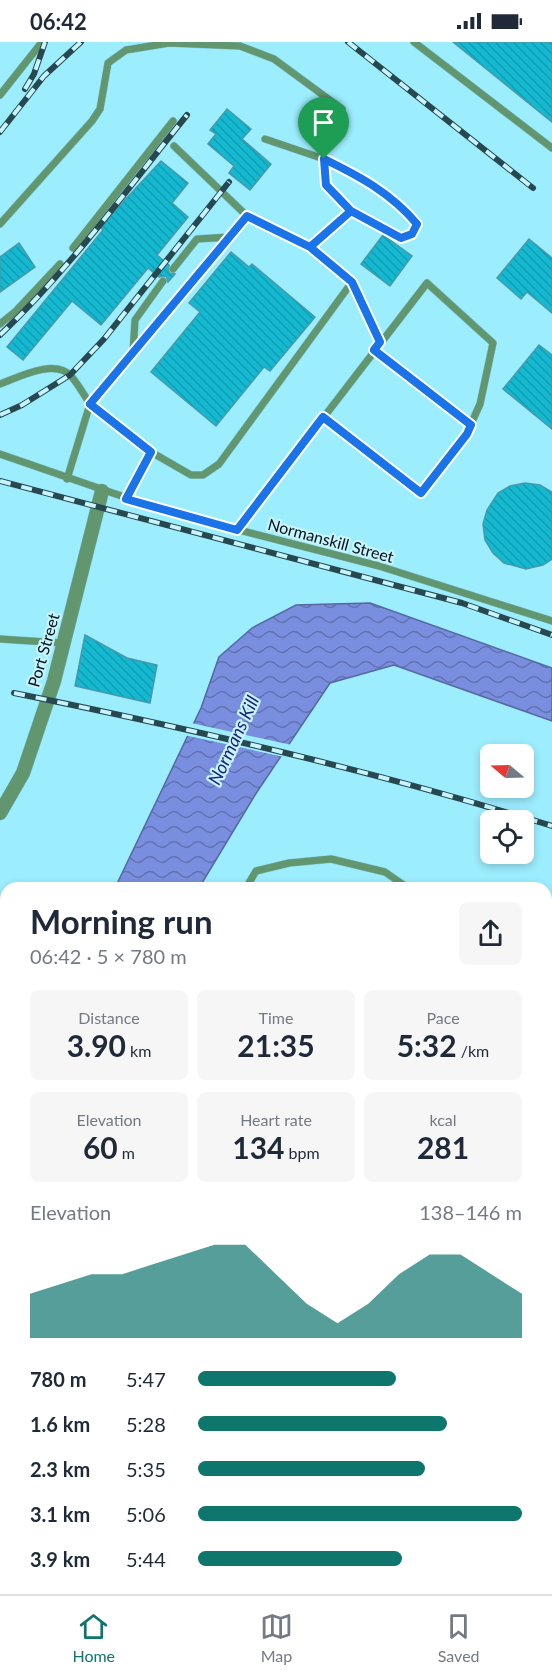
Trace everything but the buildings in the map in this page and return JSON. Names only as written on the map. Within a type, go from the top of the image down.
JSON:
[{"type":"street","name":"Port Street","points":[[0,813],[23,773],[54,681],[102,491]]},
{"type":"lane","points":[[0,94],[42,42]]},
{"type":"lane","points":[[414,42],[552,148]]},
{"type":"lane","points":[[0,224],[92,121],[100,109],[108,63],[126,50],[169,43],[240,46],[274,59],[342,109]]},
{"type":"lane","points":[[73,248],[173,121]]},
{"type":"lane","points":[[265,140],[324,159],[369,181],[405,209],[417,224],[412,234],[401,238],[351,211],[326,185],[324,159]]},
{"type":"lane","points":[[174,146],[247,216],[310,247],[352,282],[380,342]]},
{"type":"lane","points":[[310,247],[351,211]]},
{"type":"lane","points":[[67,479],[90,404],[247,216]]},
{"type":"lane","points":[[173,268],[196,239],[229,237]]},
{"type":"lane","points":[[0,324],[16,311],[60,264]]},
{"type":"lane","points":[[134,352],[135,320],[163,280]]},
{"type":"lane","points":[[0,384],[35,372],[58,368],[70,375],[90,404],[151,452],[191,475],[203,474],[219,464],[352,282]]},
{"type":"lane","points":[[237,530],[380,342],[427,282],[493,343],[480,404],[471,425],[421,493],[323,417]]},
{"type":"lane","points":[[374,350],[471,425]]},
{"type":"lane","points":[[126,499],[151,452]]},
{"type":"lane","name":"Normanskill Street","points":[[0,454],[126,499],[450,587],[552,621]]},
{"type":"lane","points":[[0,639],[62,644]]},
{"type":"lane","points":[[250,882],[256,871],[289,863],[331,860],[385,872],[399,882]]},
{"type":"water","name":"Normans Kill","points":[[370,603],[552,668],[552,721],[394,665],[330,683],[255,795],[203,882],[118,882],[201,708],[219,657],[252,628],[296,605]]},
{"type":"pier","points":[[191,723],[292,745],[284,757],[184,735]]},
{"type":"railway","points":[[25,89],[34,74],[45,42]]},
{"type":"railway","points":[[0,132],[44,76],[81,42]]},
{"type":"railway","points":[[348,42],[533,188]]},
{"type":"railway","points":[[0,335],[26,310],[74,256],[187,115]]},
{"type":"railway","points":[[0,415],[22,405],[70,375],[104,339],[229,182]]},
{"type":"railway","points":[[0,481],[462,603],[552,635]]},
{"type":"railway","points":[[14,693],[285,753],[419,787],[552,826]]},
{"type":"route","points":[[324,159],[326,185],[351,211],[310,247],[352,282],[380,342],[374,350],[471,425],[467,434],[421,493],[323,417],[237,530],[126,499],[151,452],[90,404],[247,216],[310,247],[351,211],[401,238],[412,234],[417,224],[405,209],[369,181],[324,159]]}]
